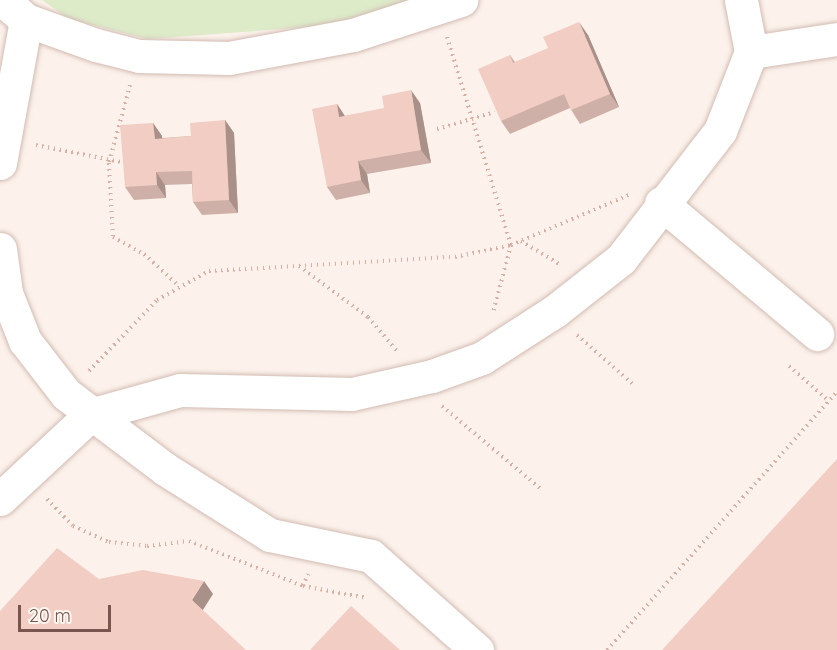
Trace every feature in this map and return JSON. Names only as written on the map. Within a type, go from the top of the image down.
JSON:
[{"type":"lane","points":[[0,499],[24,476],[78,405],[180,390],[351,394],[425,388],[482,358],[621,259],[649,197],[720,131],[751,52],[741,0]]},
{"type":"lane","points":[[2,150],[14,10],[139,56],[229,58],[353,35],[449,4]]},
{"type":"lane","points":[[751,52],[837,39]]},
{"type":"lane","points":[[649,197],[818,334]]},
{"type":"lane","points":[[0,249],[6,293],[26,341],[78,405],[249,524],[270,535],[322,543],[371,556],[477,650]]},
{"type":"path","points":[[449,4],[473,118],[511,245],[482,358]]},
{"type":"path","points":[[139,56],[110,163],[113,237],[144,254],[178,285]]},
{"type":"path","points":[[437,129],[495,112]]},
{"type":"path","points":[[2,150],[128,164]]},
{"type":"path","points":[[78,405],[157,300],[178,285],[209,271],[299,265],[387,264],[511,245],[649,197]]},
{"type":"path","points":[[521,240],[591,282]]},
{"type":"path","points":[[299,265],[368,317],[425,388],[542,490]]},
{"type":"path","points":[[572,331],[635,386]]},
{"type":"path","points":[[789,366],[829,401]]},
{"type":"path","points":[[607,650],[837,392]]},
{"type":"path","points":[[24,476],[72,526],[109,542],[147,546],[189,541],[303,585],[378,601]]},
{"type":"path","points":[[303,585],[322,543]]},
{"type":"green space","points":[[42,0],[423,0],[335,25],[148,39],[69,19]]},
{"type":"building","points":[[579,22],[610,94],[571,110],[564,94],[501,121],[478,69],[510,55],[513,63],[548,48],[543,37]]},
{"type":"building","points":[[411,90],[421,150],[358,161],[361,180],[327,187],[312,109],[337,104],[339,117],[384,108],[382,96]]},
{"type":"building","points":[[225,120],[229,200],[193,202],[192,171],[156,172],[157,185],[125,187],[120,125],[153,123],[155,139],[191,136],[190,123]]},
{"type":"building","points":[[837,459],[837,650],[662,650]]},
{"type":"building","points":[[57,548],[99,579],[143,570],[204,581],[192,600],[246,650],[0,650],[0,611]]},
{"type":"building","points":[[351,606],[400,650],[310,650]]}]
